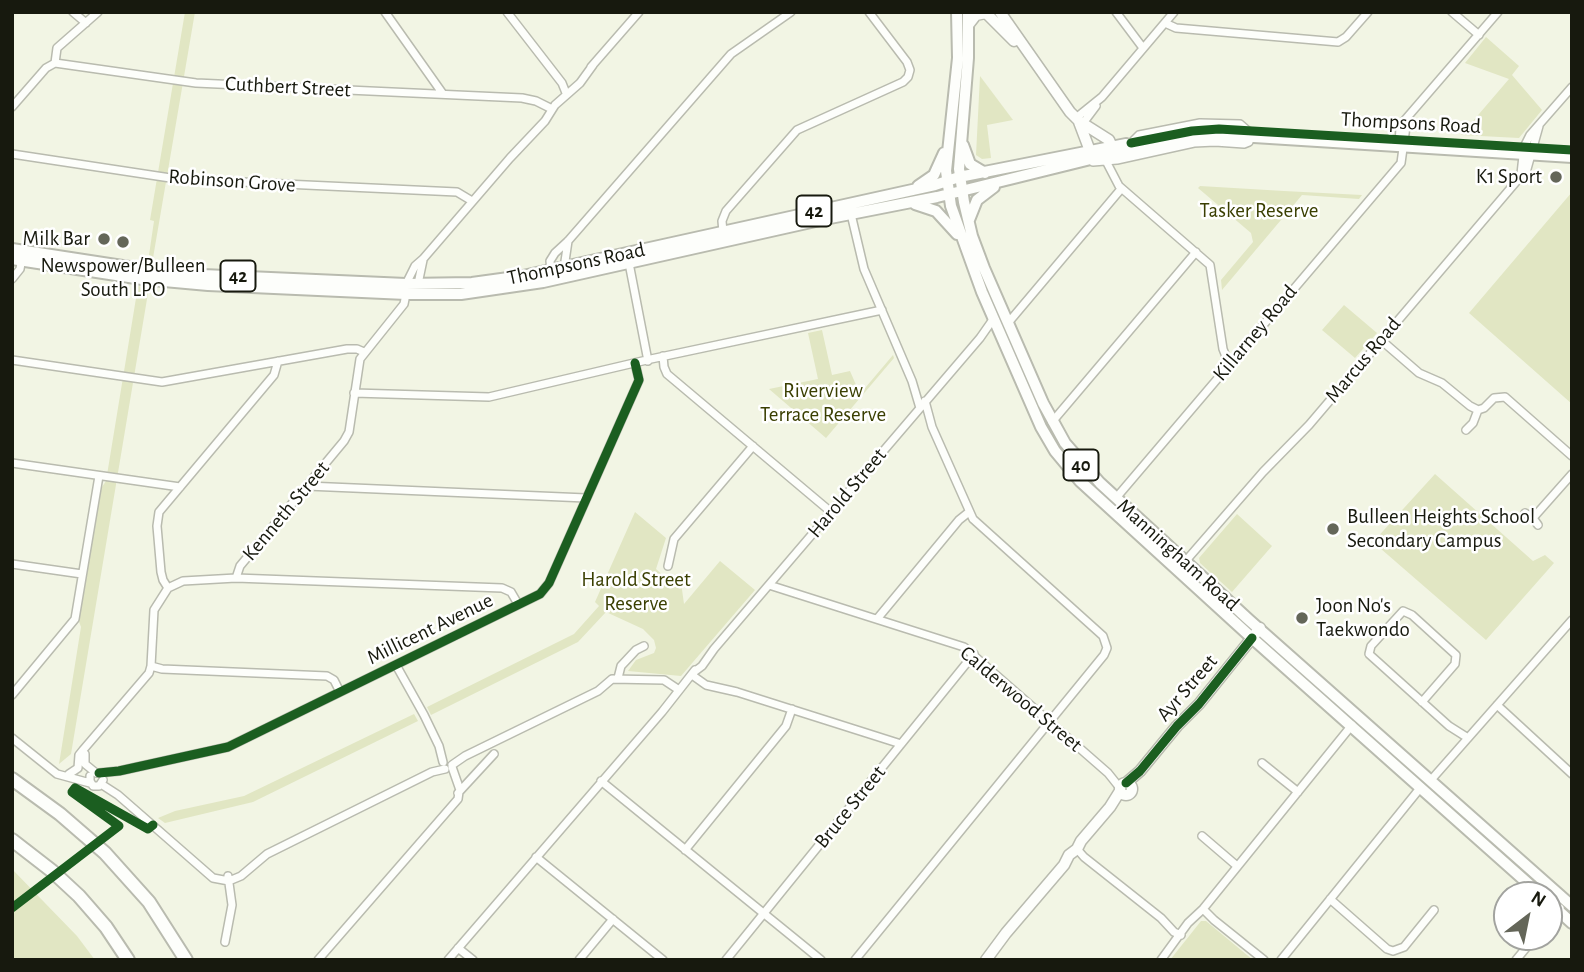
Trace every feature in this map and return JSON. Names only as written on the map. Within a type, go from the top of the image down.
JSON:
[{"type":"highway","points":[[12,779],[60,814],[105,853],[149,902],[186,960]]},
{"type":"highway","points":[[12,839],[79,896],[106,927],[128,960]]},
{"type":"main road","name":"Manningham Road","points":[[957,12],[958,58],[948,139],[948,195],[961,239],[994,318],[1041,427],[1062,461],[1086,486],[1260,628],[1569,903]]},
{"type":"main road","name":"Manningham Road","points":[[968,18],[968,58],[959,177],[968,223],[984,268],[1052,422],[1080,463],[1185,566],[1252,638],[1525,881]]},
{"type":"main road","name":"Thompsons Road","points":[[17,255],[160,281],[410,287],[554,274],[626,260],[908,197],[948,195],[1095,158],[1131,143],[1192,131],[1528,151],[1572,157]]},
{"type":"main road","points":[[961,132],[968,161],[985,173]]},
{"type":"main road","name":"Thompsons Road","points":[[1115,150],[1194,137],[1249,134]]},
{"type":"main road","points":[[948,139],[934,175],[908,197],[936,211],[961,239]]},
{"type":"main road","name":"Thompsons Road","points":[[1528,151],[1572,150]]},
{"type":"main road","name":"Thompsons Road","points":[[724,237],[852,214],[908,197],[959,177],[1095,158]]},
{"type":"main road","points":[[968,223],[974,205],[981,196],[1009,180]]},
{"type":"main road","name":"Thompsons Road","points":[[554,274],[565,267],[626,260]]},
{"type":"street","points":[[73,12],[86,23]]},
{"type":"street","points":[[12,107],[46,68],[55,63],[55,50],[98,12]]},
{"type":"street","points":[[384,12],[443,94]]},
{"type":"street","points":[[507,12],[565,90]]},
{"type":"street","points":[[470,203],[548,118],[550,107],[565,90],[576,86],[639,12]]},
{"type":"street","points":[[554,274],[552,257],[731,54],[791,12]]},
{"type":"street","points":[[724,237],[722,221],[726,211],[797,130],[903,82],[909,74],[909,66],[869,12]]},
{"type":"street","points":[[1000,12],[1080,123],[1095,158],[1121,189],[1211,267],[1224,354],[1229,364]]},
{"type":"street","points":[[1116,12],[1143,48]]},
{"type":"street","points":[[1080,123],[1174,12]]},
{"type":"street","points":[[1165,23],[1176,28],[1338,42],[1345,39],[1368,12]]},
{"type":"street","points":[[1452,12],[1479,35]]},
{"type":"street","name":"Killarney Road","points":[[1116,498],[1402,160],[1401,125],[1498,12]]},
{"type":"street","points":[[968,18],[979,13],[990,15],[1033,61]]},
{"type":"street","name":"Cuthbert Street","points":[[55,63],[196,83],[522,98],[550,107]]},
{"type":"street","name":"Marcus Road","points":[[1185,566],[1255,481],[1308,425],[1520,176],[1539,126],[1572,87]]},
{"type":"street","points":[[1080,123],[1109,140],[1115,150]]},
{"type":"street","name":"Thompsons Road","points":[[1095,158],[1194,144],[1244,144],[1249,142],[1249,134]]},
{"type":"street","name":"Robinson Grove","points":[[12,154],[189,181],[460,193],[470,203]]},
{"type":"street","points":[[1008,323],[1121,189]]},
{"type":"street","name":"Kenneth Street","points":[[168,588],[183,581],[236,578],[240,566],[346,438],[359,362],[364,352],[404,304],[424,259],[470,203]]},
{"type":"street","points":[[852,214],[862,265],[969,512],[976,523],[1107,642],[1104,654],[855,960]]},
{"type":"street","points":[[565,267],[568,242]]},
{"type":"street","points":[[1052,422],[1196,252]]},
{"type":"street","points":[[12,279],[19,271],[17,255]]},
{"type":"street","points":[[626,260],[649,361]]},
{"type":"street","points":[[354,393],[481,398],[882,310]]},
{"type":"street","name":"Harold Street","points":[[448,960],[667,701],[702,666],[980,338],[994,318]]},
{"type":"street","points":[[980,338],[991,332],[1001,333]]},
{"type":"street","points":[[1381,340],[1419,373],[1443,383],[1478,410],[1494,398],[1505,397],[1572,456]]},
{"type":"street","points":[[1223,344],[1236,356]]},
{"type":"street","points":[[12,360],[162,382],[347,349],[364,352]]},
{"type":"street","points":[[663,359],[673,377],[831,512]]},
{"type":"street","points":[[69,774],[77,771],[79,755],[147,676],[151,666],[154,610],[168,588],[162,577],[157,521],[161,509],[276,372],[278,362]]},
{"type":"street","name":"Millicent Avenue","points":[[97,778],[117,771],[228,747],[540,594],[547,587],[635,385],[635,365]]},
{"type":"street","points":[[912,381],[922,392],[923,405],[932,427]]},
{"type":"street","points":[[1466,430],[1474,423],[1478,410]]},
{"type":"street","points":[[668,566],[674,539],[753,446]]},
{"type":"street","points":[[12,463],[180,487]]},
{"type":"street","points":[[1525,513],[1535,521],[1572,474]]},
{"type":"street","points":[[12,695],[72,624],[99,476]]},
{"type":"street","points":[[307,486],[586,498]]},
{"type":"street","points":[[877,619],[959,520],[969,512]]},
{"type":"street","points":[[12,564],[82,575]]},
{"type":"street","points":[[236,578],[502,588],[511,592],[518,604]]},
{"type":"street","name":"Calderwood Street","points":[[769,585],[960,645],[974,654],[1124,788]]},
{"type":"street","points":[[1422,702],[1455,664],[1456,655],[1412,615],[1403,611],[1368,652],[1465,742]]},
{"type":"street","points":[[1431,780],[1572,620]]},
{"type":"street","name":"Ayr Street","points":[[986,960],[1004,946],[1016,923],[1064,865],[1069,855],[1079,851],[1081,841],[1124,788],[1203,699],[1260,628]]},
{"type":"street","points":[[1563,630],[1572,638]]},
{"type":"street","points":[[618,678],[621,666],[636,650],[644,646]]},
{"type":"street","name":"Bruce Street","points":[[726,960],[974,654]]},
{"type":"street","points":[[398,664],[459,788]]},
{"type":"street","points":[[151,666],[162,669],[327,676],[334,680],[340,692]]},
{"type":"street","points":[[692,675],[703,684],[901,744]]},
{"type":"street","points":[[80,762],[201,866],[228,878],[267,854],[598,691],[609,681],[618,678],[653,681],[666,685],[676,693]]},
{"type":"street","points":[[1497,705],[1572,774]]},
{"type":"street","points":[[685,850],[786,726],[792,709]]},
{"type":"street","points":[[1161,960],[1352,725]]},
{"type":"street","points":[[12,738],[61,776],[97,778]]},
{"type":"street","points":[[88,747],[84,761],[97,778]]},
{"type":"street","points":[[318,960],[450,805],[459,788],[470,782],[494,754]]},
{"type":"street","points":[[1262,763],[1298,792]]},
{"type":"street","points":[[51,769],[97,778],[111,786],[118,795]]},
{"type":"street","points":[[111,786],[117,771]]},
{"type":"street","points":[[601,781],[821,960]]},
{"type":"street","points":[[1281,960],[1421,787]]},
{"type":"street","points":[[1202,836],[1237,866]]},
{"type":"street","points":[[1079,851],[1174,926],[1181,935]]},
{"type":"street","points":[[537,857],[663,960]]},
{"type":"street","points":[[225,942],[232,905],[228,878]]},
{"type":"street","points":[[1330,898],[1387,949],[1393,951],[1404,947],[1434,910]]},
{"type":"street","points":[[1203,909],[1264,960]]},
{"type":"street","points":[[579,960],[613,919]]},
{"type":"street","points":[[458,948],[473,960]]},
{"type":"green space","points":[[185,12],[195,12],[153,258],[149,255],[154,221],[150,220]]},
{"type":"green space","points":[[1486,37],[1519,66],[1512,75],[1542,110],[1519,138],[1461,135],[1509,79],[1465,63]]},
{"type":"green space","points":[[980,76],[1013,120],[987,125],[991,158],[982,159],[976,155]]},
{"type":"green space","name":"Tasker Reserve","points":[[1198,188],[1362,195],[1359,199],[1302,195],[1222,290],[1221,280],[1253,242],[1251,233]]},
{"type":"green space","points":[[1572,192],[1572,404],[1469,313]]},
{"type":"green space","points":[[138,286],[149,287],[71,754],[59,764],[81,627],[78,619],[100,490],[106,481]]},
{"type":"green space","points":[[1344,305],[1377,333],[1355,358],[1322,330]]},
{"type":"green space","name":"Riverview Terrace Reserve","points":[[822,330],[832,375],[850,371],[860,394],[893,355],[894,358],[826,438],[769,389],[818,379],[808,333]]},
{"type":"green space","points":[[1435,474],[1533,561],[1545,555],[1554,563],[1486,640],[1373,542]]},
{"type":"green space","name":"Harold Street Reserve","points":[[635,512],[666,538],[656,569],[665,577],[680,575],[684,604],[720,561],[755,590],[681,676],[628,671],[636,660],[654,653],[654,640],[643,629],[606,612],[578,642],[431,715],[427,707],[574,634],[599,606],[595,602]]},
{"type":"green space","points":[[1237,514],[1272,546],[1232,592],[1200,563],[1199,558]]},
{"type":"green space","points":[[414,714],[418,721],[253,802],[165,823],[158,818],[175,811],[244,796]]},
{"type":"green space","points":[[12,869],[77,936],[95,960],[12,960]]},
{"type":"green space","points":[[1201,921],[1206,921],[1253,960],[1170,960]]},
{"type":"cycle path","points":[[1131,143],[1192,131],[1219,129],[1572,150]]},
{"type":"cycle path","points":[[99,773],[228,747],[540,594],[549,583],[639,380],[635,363]]},
{"type":"cycle path","points":[[1126,783],[1140,771],[1199,704],[1252,638]]},
{"type":"cycle path","points":[[12,908],[119,826],[72,792],[75,788],[148,829],[153,825]]},
{"type":"place","name":"K1 Sport","points":[[1556,177]]},
{"type":"place","name":"Milk Bar","points":[[104,239]]},
{"type":"place","name":"Newspower/Bulleen South LPO","points":[[123,242]]},
{"type":"place","name":"Bulleen Heights School Secondary Campus","points":[[1333,529]]},
{"type":"place","name":"Joon No's Taekwondo","points":[[1302,618]]}]
